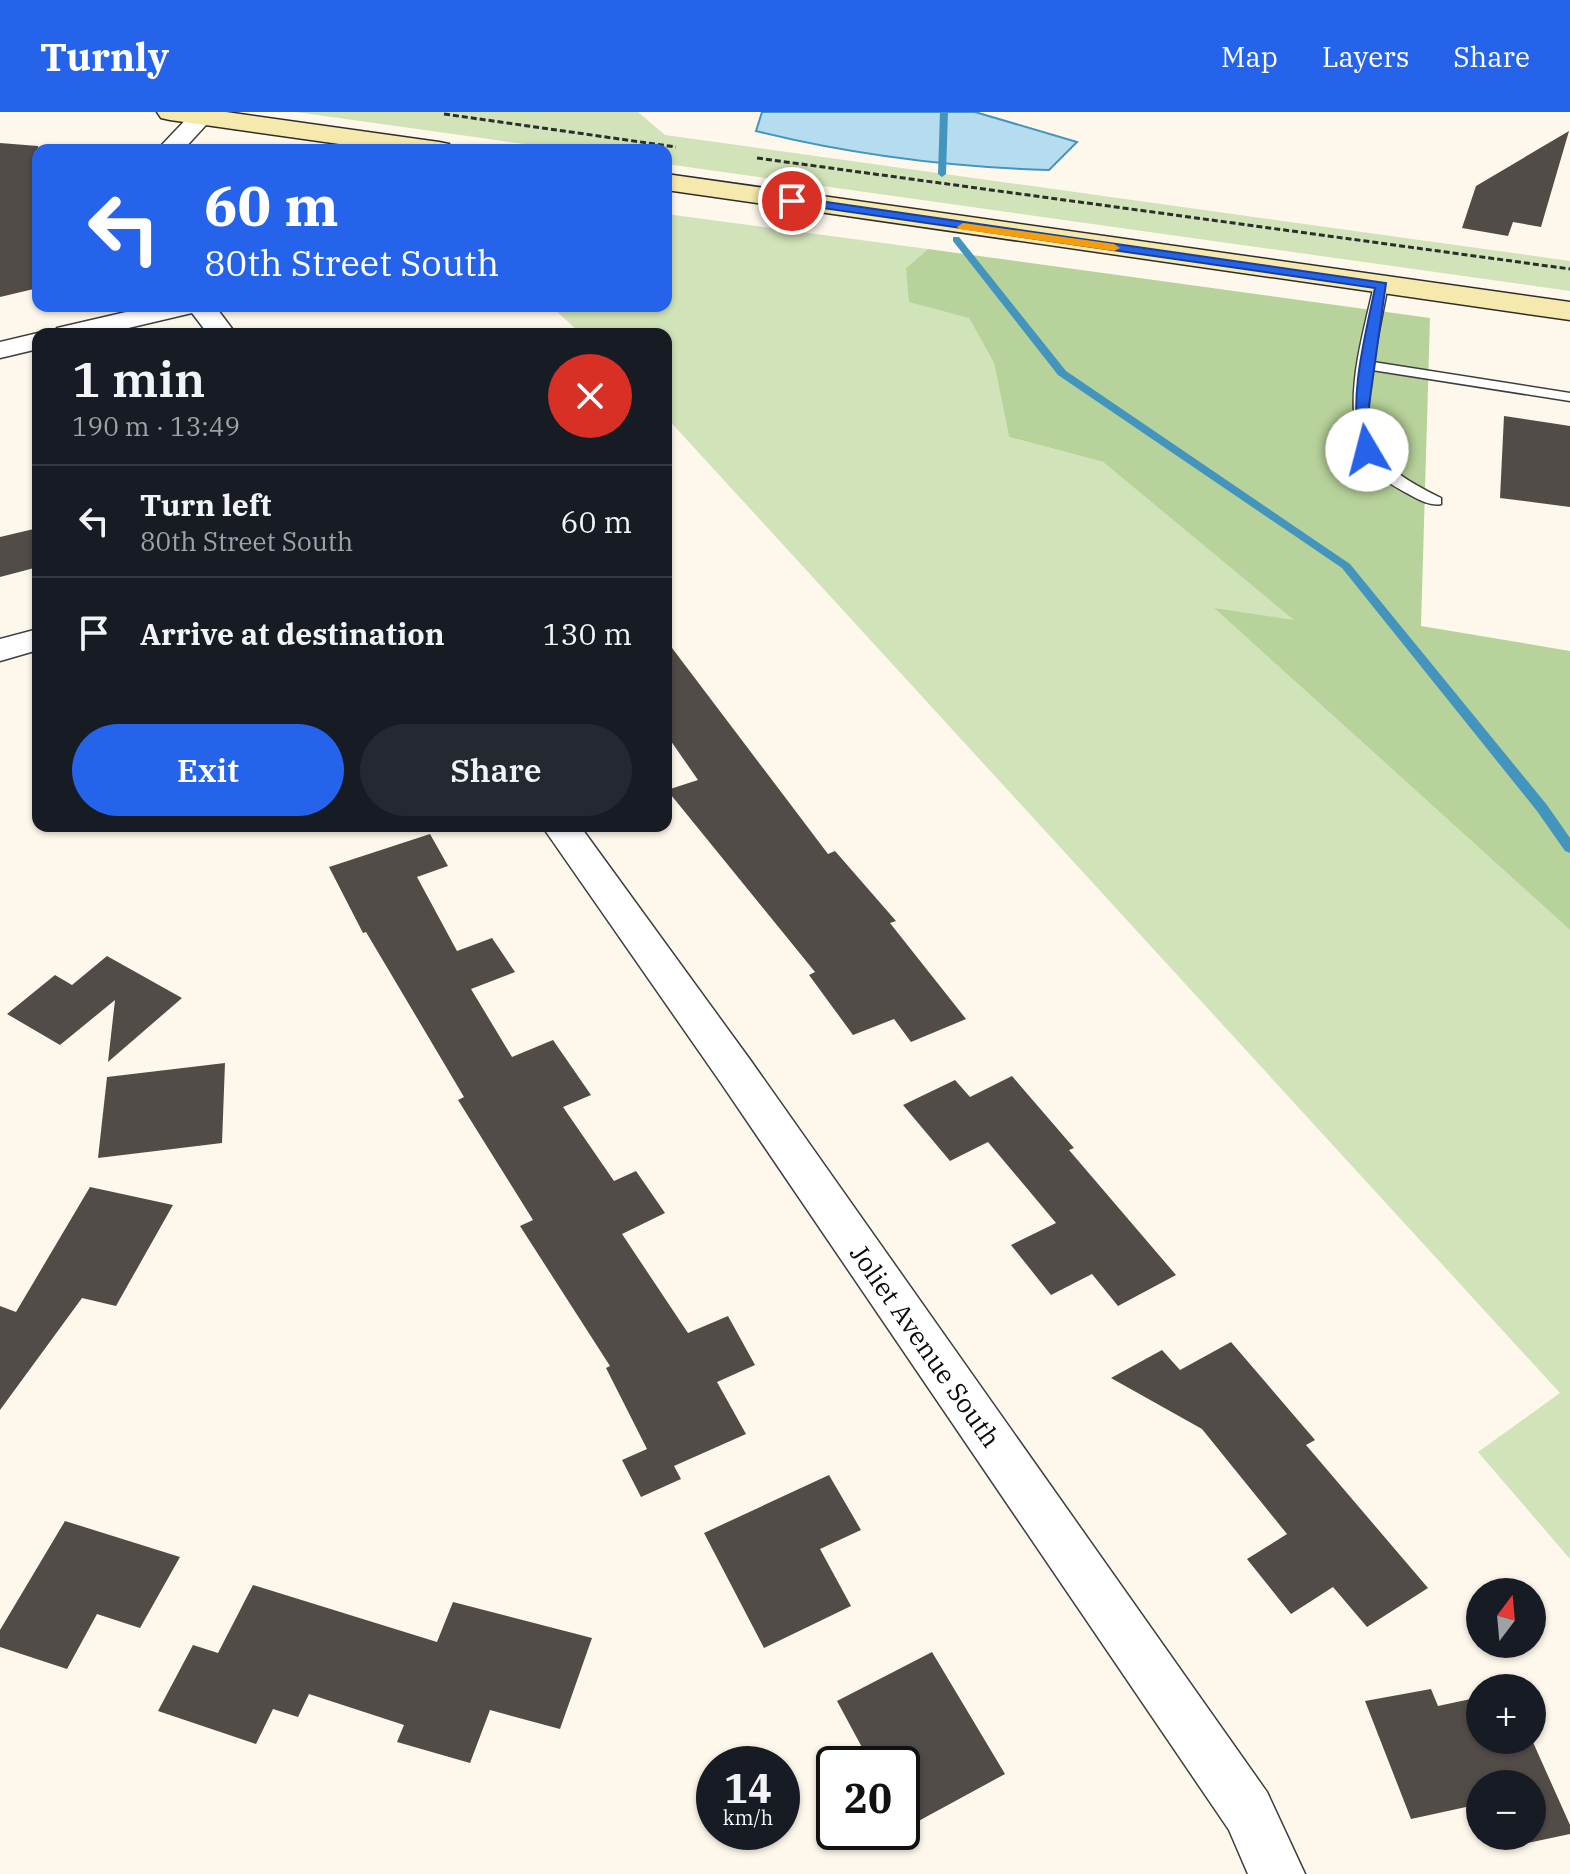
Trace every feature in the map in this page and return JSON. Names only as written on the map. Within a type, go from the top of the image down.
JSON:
[{"type":"main road","points":[[170,112],[204,114],[400,144]]},
{"type":"main road","points":[[672,183],[1570,311]]},
{"type":"street","points":[[175,144],[204,114]]},
{"type":"street","points":[[93,328],[161,312]]},
{"type":"street","points":[[0,350],[32,342]]},
{"type":"street","points":[[0,650],[32,641]]},
{"type":"street","name":"Joliet Avenue South","points":[[564,832],[736,1072],[1248,1811],[1277,1874]]},
{"type":"lane","points":[[1381,285],[1366,365],[1361,420],[1367,450],[1381,469],[1398,482],[1436,501]]},
{"type":"lane","points":[[1366,365],[1570,397]]},
{"type":"path","points":[[443,114],[657,144]]},
{"type":"path","points":[[672,146],[678,147]]},
{"type":"path","points":[[754,158],[1570,269]]},
{"type":"green space","points":[[296,112],[638,112],[665,135],[1570,261],[1570,291],[672,165],[672,144],[524,144]]},
{"type":"green space","points":[[672,215],[928,249],[906,268],[969,318],[994,363],[1009,437],[1103,462],[1296,621],[1215,609],[1570,930],[1570,1559],[1478,1452],[1560,1393],[672,424],[672,328],[575,328],[557,312],[672,312]]},
{"type":"green space","points":[[928,249],[1430,318],[1421,626],[1570,651],[1570,930],[1214,608],[1294,620],[1103,462],[1009,437],[994,363],[969,318],[909,302],[906,268]]},
{"type":"water","points":[[762,112],[975,112],[1077,142],[1049,170],[938,163],[829,147],[756,131]]},
{"type":"building","points":[[1569,131],[1541,227],[1513,222],[1508,236],[1462,228],[1476,186]]},
{"type":"building","points":[[0,143],[32,146],[32,289],[0,297]]},
{"type":"building","points":[[1504,416],[1570,426],[1570,507],[1500,498]]},
{"type":"building","points":[[32,529],[32,569],[0,577],[0,537]]},
{"type":"building","points":[[672,648],[828,854],[835,851],[896,921],[890,923],[966,1019],[911,1042],[894,1019],[853,1035],[809,975],[815,972],[672,796],[672,788],[698,780],[672,743]]},
{"type":"building","points":[[430,834],[448,866],[417,877],[457,951],[492,938],[515,972],[471,989],[512,1057],[553,1040],[591,1095],[563,1107],[614,1181],[636,1171],[665,1213],[622,1234],[688,1333],[728,1316],[755,1365],[717,1382],[746,1434],[674,1466],[681,1479],[641,1497],[622,1460],[647,1449],[606,1368],[610,1366],[520,1226],[533,1220],[458,1100],[464,1097],[366,932],[363,933],[329,867]]},
{"type":"building","points":[[107,956],[182,998],[108,1062],[115,1000],[60,1045],[7,1014],[55,975],[72,985]]},
{"type":"building","points":[[225,1063],[222,1143],[98,1158],[107,1077]]},
{"type":"building","points":[[1012,1076],[1074,1148],[1069,1150],[1176,1275],[1118,1306],[1092,1274],[1051,1295],[1011,1245],[1056,1223],[988,1142],[950,1161],[903,1105],[955,1080],[970,1097]]},
{"type":"building","points":[[90,1187],[173,1205],[116,1306],[82,1298],[0,1410],[0,1306],[16,1312]]},
{"type":"building","points":[[1231,1342],[1315,1440],[1306,1445],[1428,1588],[1367,1627],[1333,1587],[1291,1614],[1247,1559],[1287,1534],[1202,1429],[1111,1378],[1162,1350],[1180,1370]]},
{"type":"building","points":[[829,1475],[861,1530],[820,1549],[851,1606],[764,1648],[704,1533]]},
{"type":"building","points":[[65,1521],[180,1557],[140,1628],[97,1614],[67,1669],[0,1647],[0,1630]]},
{"type":"building","points":[[253,1585],[437,1642],[453,1602],[592,1638],[560,1729],[490,1710],[470,1763],[397,1742],[404,1725],[309,1694],[298,1717],[273,1709],[256,1744],[158,1711],[193,1645],[218,1653]]},
{"type":"building","points":[[932,1652],[1005,1774],[920,1820],[920,1746],[861,1746],[837,1701]]},
{"type":"building","points":[[1431,1689],[1438,1706],[1466,1700],[1466,1754],[1538,1754],[1545,1770],[1466,1770],[1466,1807],[1411,1819],[1365,1701]]},
{"type":"building","points":[[1546,1771],[1570,1825],[1570,1834],[1546,1839]]},
{"type":"waterway","points":[[942,174],[944,112]]},
{"type":"waterway","points":[[956,239],[1062,373],[1346,566],[1542,808],[1570,848]]},
{"type":"slow traffic","points":[[963,227],[1114,248]]},
{"type":"route","points":[[792,201],[1381,285],[1365,374],[1361,420],[1367,450]]}]
